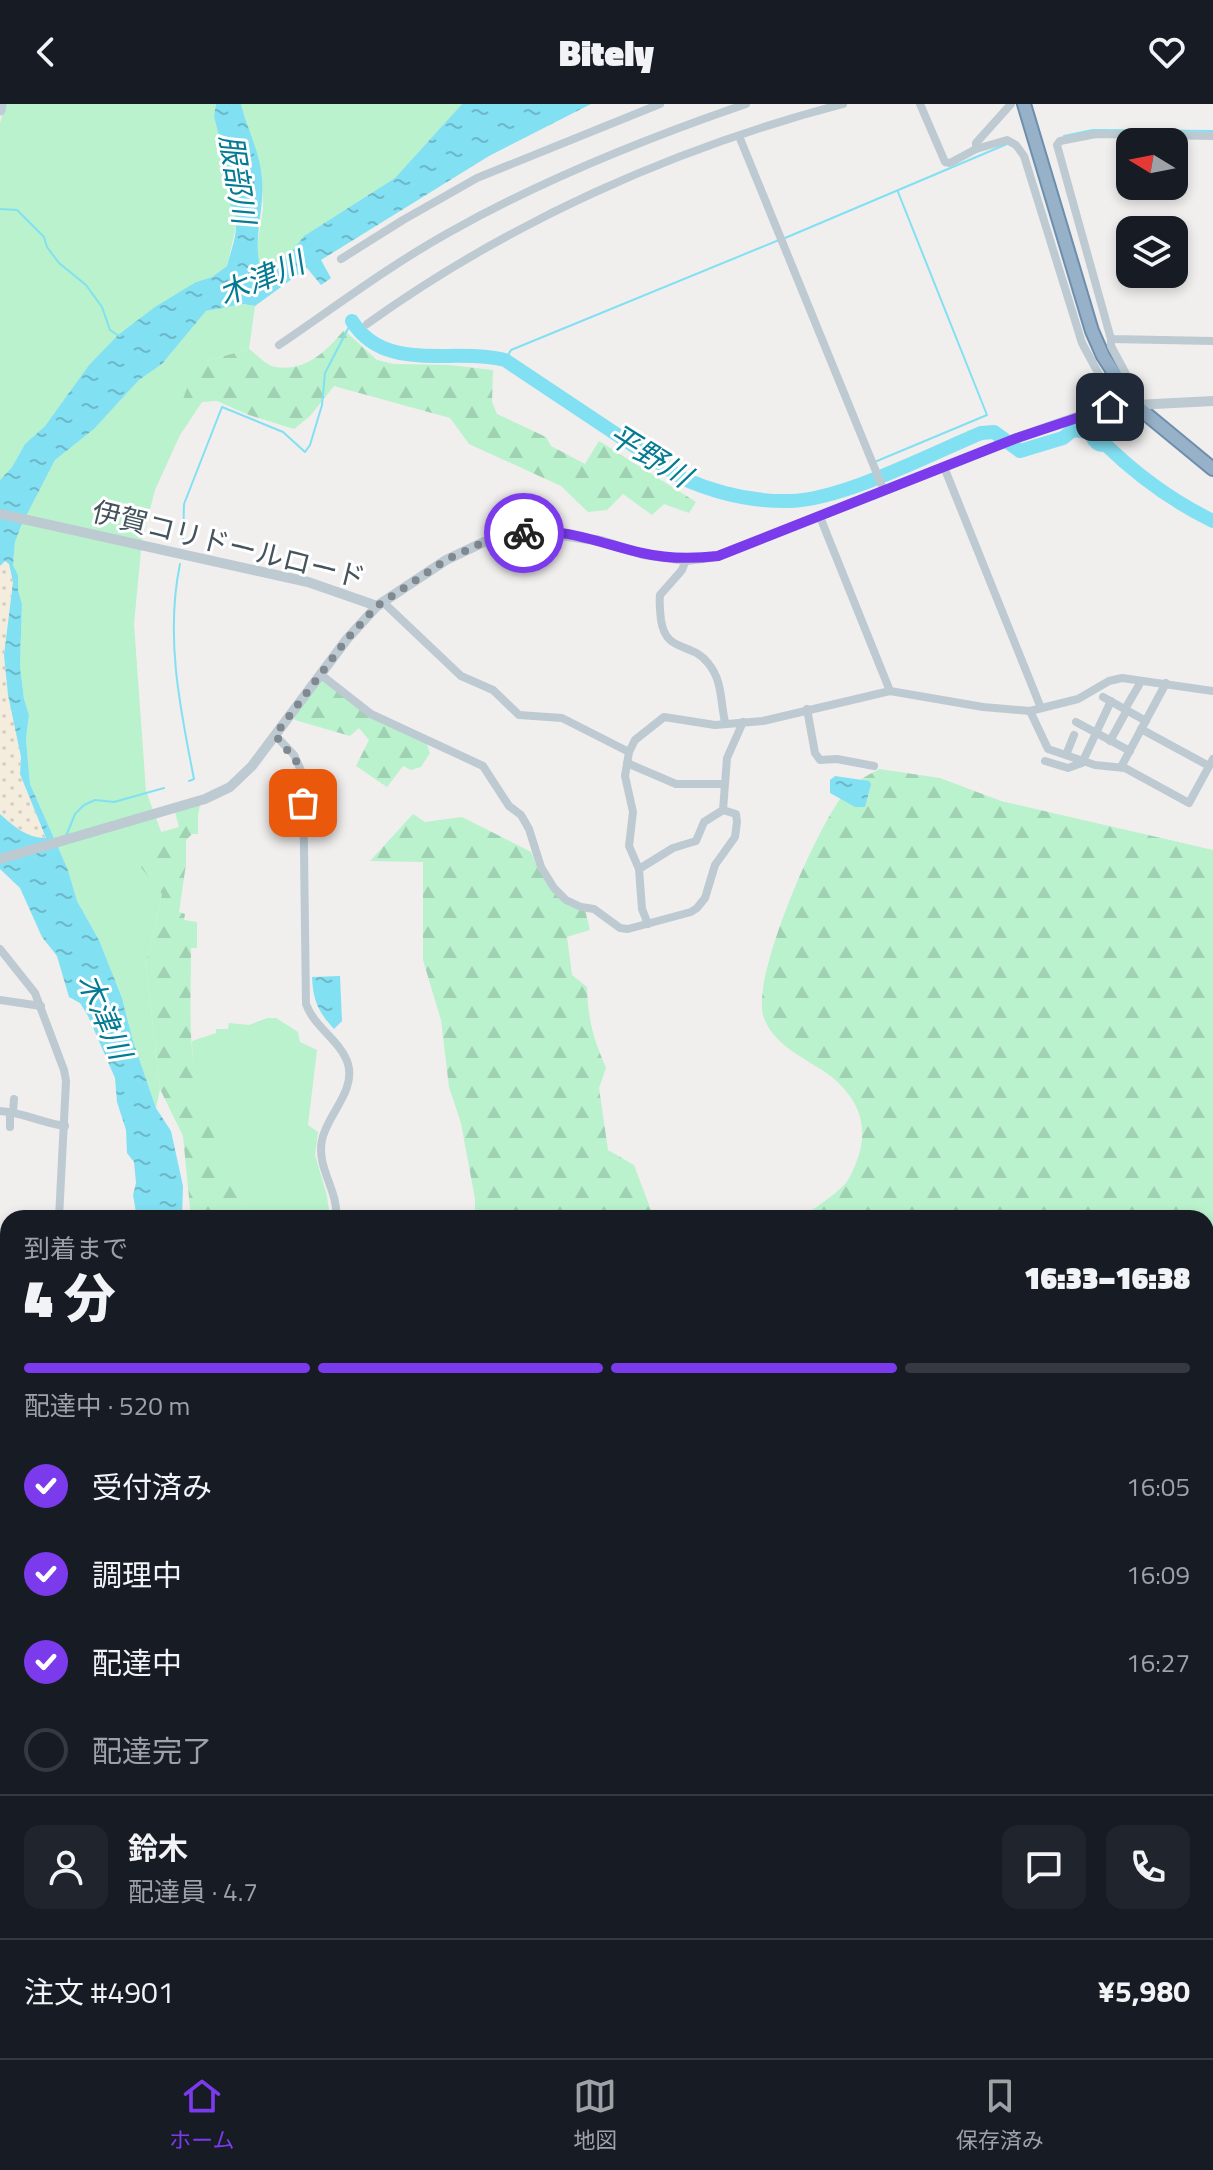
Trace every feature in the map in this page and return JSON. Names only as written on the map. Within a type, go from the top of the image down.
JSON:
[{"type":"highway","points":[[1024,104],[1092,331],[1103,356],[1134,404],[1213,469]]},
{"type":"street","points":[[341,259],[477,178],[660,104]]},
{"type":"street","points":[[279,345],[383,272],[449,232],[620,150],[746,104]]},
{"type":"street","points":[[367,324],[470,256],[557,211],[667,161],[792,117],[843,104]]},
{"type":"street","points":[[920,104],[945,162],[950,163],[976,149],[1007,140],[1016,145],[1024,156],[1082,343],[1116,406]]},
{"type":"street","points":[[976,149],[976,143],[985,130],[1011,104]]},
{"type":"street","points":[[1134,404],[1135,391],[1111,346],[1057,145],[1060,141],[1096,134],[1213,136]]},
{"type":"street","points":[[739,136],[882,487]]},
{"type":"street","points":[[1111,339],[1213,341]]},
{"type":"street","name":"伊賀コリドールロード","points":[[0,514],[308,582],[381,604],[446,560],[484,542],[534,531],[686,560],[718,556],[820,517],[882,487],[1116,406],[1213,401]]},
{"type":"street","points":[[944,467],[1041,708]]},
{"type":"street","points":[[820,517],[890,691]]},
{"type":"street","points":[[686,560],[682,570],[660,595],[663,631],[669,641],[708,662],[720,686],[725,722]]},
{"type":"street","points":[[0,859],[190,803],[220,792],[239,780],[320,674],[381,604],[461,676],[493,690],[519,715],[562,718],[629,752]]},
{"type":"street","points":[[320,674],[371,714],[483,766],[509,806],[521,815],[529,829],[541,867],[566,900],[594,909],[620,928],[628,929],[691,912],[705,898],[709,876],[736,833],[736,814],[723,810],[704,822],[696,841],[673,848],[639,869]]},
{"type":"street","points":[[648,924],[642,909],[639,869],[629,846],[633,812],[625,776],[629,752],[635,740],[664,717],[715,725],[763,721],[890,691],[983,707],[1030,711],[1078,699],[1115,678],[1213,691]]},
{"type":"street","points":[[1121,767],[1166,683]]},
{"type":"street","points":[[1110,741],[1139,685]]},
{"type":"street","points":[[1030,711],[1046,747],[1083,762],[1101,767],[1121,767],[1189,803],[1211,762],[1144,725],[1107,699],[1083,762],[1068,768],[1045,761]]},
{"type":"street","points":[[807,709],[815,753],[820,760],[837,759],[874,766]]},
{"type":"street","points":[[723,810],[727,758],[743,722]]},
{"type":"street","points":[[1076,722],[1130,751]]},
{"type":"street","points":[[275,735],[294,755],[303,775],[306,1004],[313,1019],[345,1056],[349,1068],[347,1085],[322,1141],[322,1161],[337,1210]]},
{"type":"street","points":[[1066,755],[1074,735]]},
{"type":"street","points":[[627,763],[676,784],[724,784]]},
{"type":"street","points":[[1204,776],[1213,781]]},
{"type":"street","points":[[0,949],[29,984],[41,1006],[64,1070],[66,1098],[60,1210]]},
{"type":"street","points":[[0,1000],[41,1006]]},
{"type":"street","points":[[54,1096],[66,1098]]},
{"type":"street","points":[[10,1127],[8,1112],[14,1099]]},
{"type":"street","points":[[8,1112],[42,1123],[65,1126]]},
{"type":"green space","points":[[5,104],[216,104],[214,116],[237,222],[227,266],[212,277],[196,282],[118,335],[89,365],[45,426],[25,444],[12,467],[0,480],[0,123]]},
{"type":"green space","points":[[241,104],[462,104],[395,178],[304,236],[287,257],[262,273],[256,254],[263,209],[262,175]]},
{"type":"green space","points":[[243,304],[255,306],[249,349],[206,361],[171,430],[180,435],[155,490],[142,540],[134,624],[146,791],[163,837],[162,894],[146,964],[160,1089],[156,1108],[122,998],[99,940],[77,901],[68,870],[30,784],[26,739],[29,715],[20,665],[22,604],[18,575],[13,565],[15,542],[55,460],[94,429],[139,380],[162,364],[206,311]]},
{"type":"green space","points":[[344,330],[377,360],[394,364],[493,370],[492,402],[497,414],[546,437],[551,446],[585,464],[599,441],[696,502],[689,513],[664,504],[652,515],[623,494],[607,510],[588,512],[561,486],[469,444],[450,418],[334,386],[310,416],[294,429],[217,401],[202,402],[180,435],[171,430],[191,378],[206,361],[249,349],[272,366],[296,366],[322,353]]},
{"type":"green space","points":[[319,680],[324,680],[341,695],[426,742],[430,753],[421,767],[411,770],[403,766],[387,787],[356,766],[369,740],[359,728],[350,736],[295,720],[294,714]]},
{"type":"green space","points":[[879,769],[940,778],[1001,801],[1213,850],[1213,1210],[813,1210],[847,1182],[854,1168],[862,1138],[860,1116],[842,1086],[776,1037],[764,1018],[762,999],[776,939],[803,869],[832,811],[851,786]]},
{"type":"green space","points":[[200,805],[198,834],[192,834],[186,840],[179,912],[185,914],[184,920],[197,922],[197,948],[191,948],[191,1023],[196,1079],[204,1113],[246,1210],[190,1210],[183,1136],[160,1089],[146,964],[162,894],[140,866],[144,851],[163,837],[161,832],[179,827],[175,812]]},
{"type":"green space","points":[[413,814],[425,822],[462,817],[531,852],[538,869],[553,889],[585,910],[590,930],[567,937],[572,975],[587,987],[592,1029],[606,1068],[599,1088],[608,1150],[634,1165],[651,1210],[475,1210],[461,1123],[449,1087],[441,1020],[423,960],[423,862],[370,861]]},
{"type":"green space","points":[[276,1018],[298,1032],[300,1042],[317,1050],[308,1125],[318,1132],[315,1155],[329,1210],[246,1210],[216,1144],[202,1106],[192,1041],[216,1033],[216,1029],[228,1029],[229,1023],[249,1025]]},
{"type":"sand","points":[[5,560],[13,582],[4,655],[8,695],[21,757],[20,774],[46,839],[27,833],[0,814],[0,566]]},
{"type":"water","points":[[216,104],[241,104],[259,159],[262,190],[258,250],[262,273],[287,257],[304,236],[395,178],[462,104],[591,104],[489,156],[321,260],[331,278],[321,285],[307,268],[255,306],[243,304],[206,311],[162,364],[139,380],[94,429],[55,460],[21,526],[15,542],[13,565],[18,575],[22,604],[20,665],[29,715],[26,739],[30,784],[68,870],[77,901],[99,940],[122,998],[156,1108],[171,1131],[183,1186],[182,1210],[136,1210],[134,1162],[127,1153],[126,1130],[117,1102],[115,1078],[88,1016],[80,1003],[69,997],[57,956],[42,937],[20,888],[0,869],[0,814],[26,834],[46,838],[20,774],[21,757],[8,695],[4,655],[13,582],[9,564],[5,561],[0,566],[0,480],[12,467],[25,444],[45,426],[89,365],[118,335],[155,307],[227,266],[236,218],[230,204],[225,160],[214,116]]},
{"type":"water","points":[[835,776],[869,781],[871,784],[865,807],[855,807],[830,793],[830,780]]},
{"type":"water","points":[[340,976],[342,1021],[334,1029],[317,1005],[312,977]]},
{"type":"waterway","points":[[1064,136],[1093,130],[1213,131]]},
{"type":"waterway","points":[[785,238],[1007,144]]},
{"type":"waterway","points":[[877,461],[987,415],[898,192]]},
{"type":"waterway","points":[[0,209],[17,210],[44,237],[59,263],[86,285],[102,307],[110,330],[119,336]]},
{"type":"waterway","points":[[505,360],[511,350],[779,240]]},
{"type":"waterway","points":[[183,543],[184,504],[222,407],[283,432],[305,452],[322,405],[325,373],[352,321]]},
{"type":"waterway","name":"平野川","points":[[352,321],[366,337],[382,348],[401,353],[505,360],[682,478],[734,496],[776,501],[811,499],[860,485],[981,433],[994,432],[1020,451],[1063,438],[1073,430],[1089,432],[1097,443],[1106,445],[1156,487],[1213,521]]},
{"type":"waterway","points":[[180,564],[174,645],[179,699],[194,779],[189,781]]},
{"type":"waterway","points":[[66,836],[75,814],[84,805],[95,800],[114,802],[164,788]]},
{"type":"way so far","points":[[303,803],[300,766],[275,735],[347,639],[377,606],[446,560],[484,542],[524,533]]},
{"type":"route","points":[[524,533],[559,534],[601,541],[643,554],[686,560],[718,556],[1017,438],[1110,407]]},
{"type":"water label","name":"服部川","points":[[238,179]]},
{"type":"water label","name":"木津川","points":[[261,278]]},
{"type":"water label","name":"木津川","points":[[105,1016]]}]
